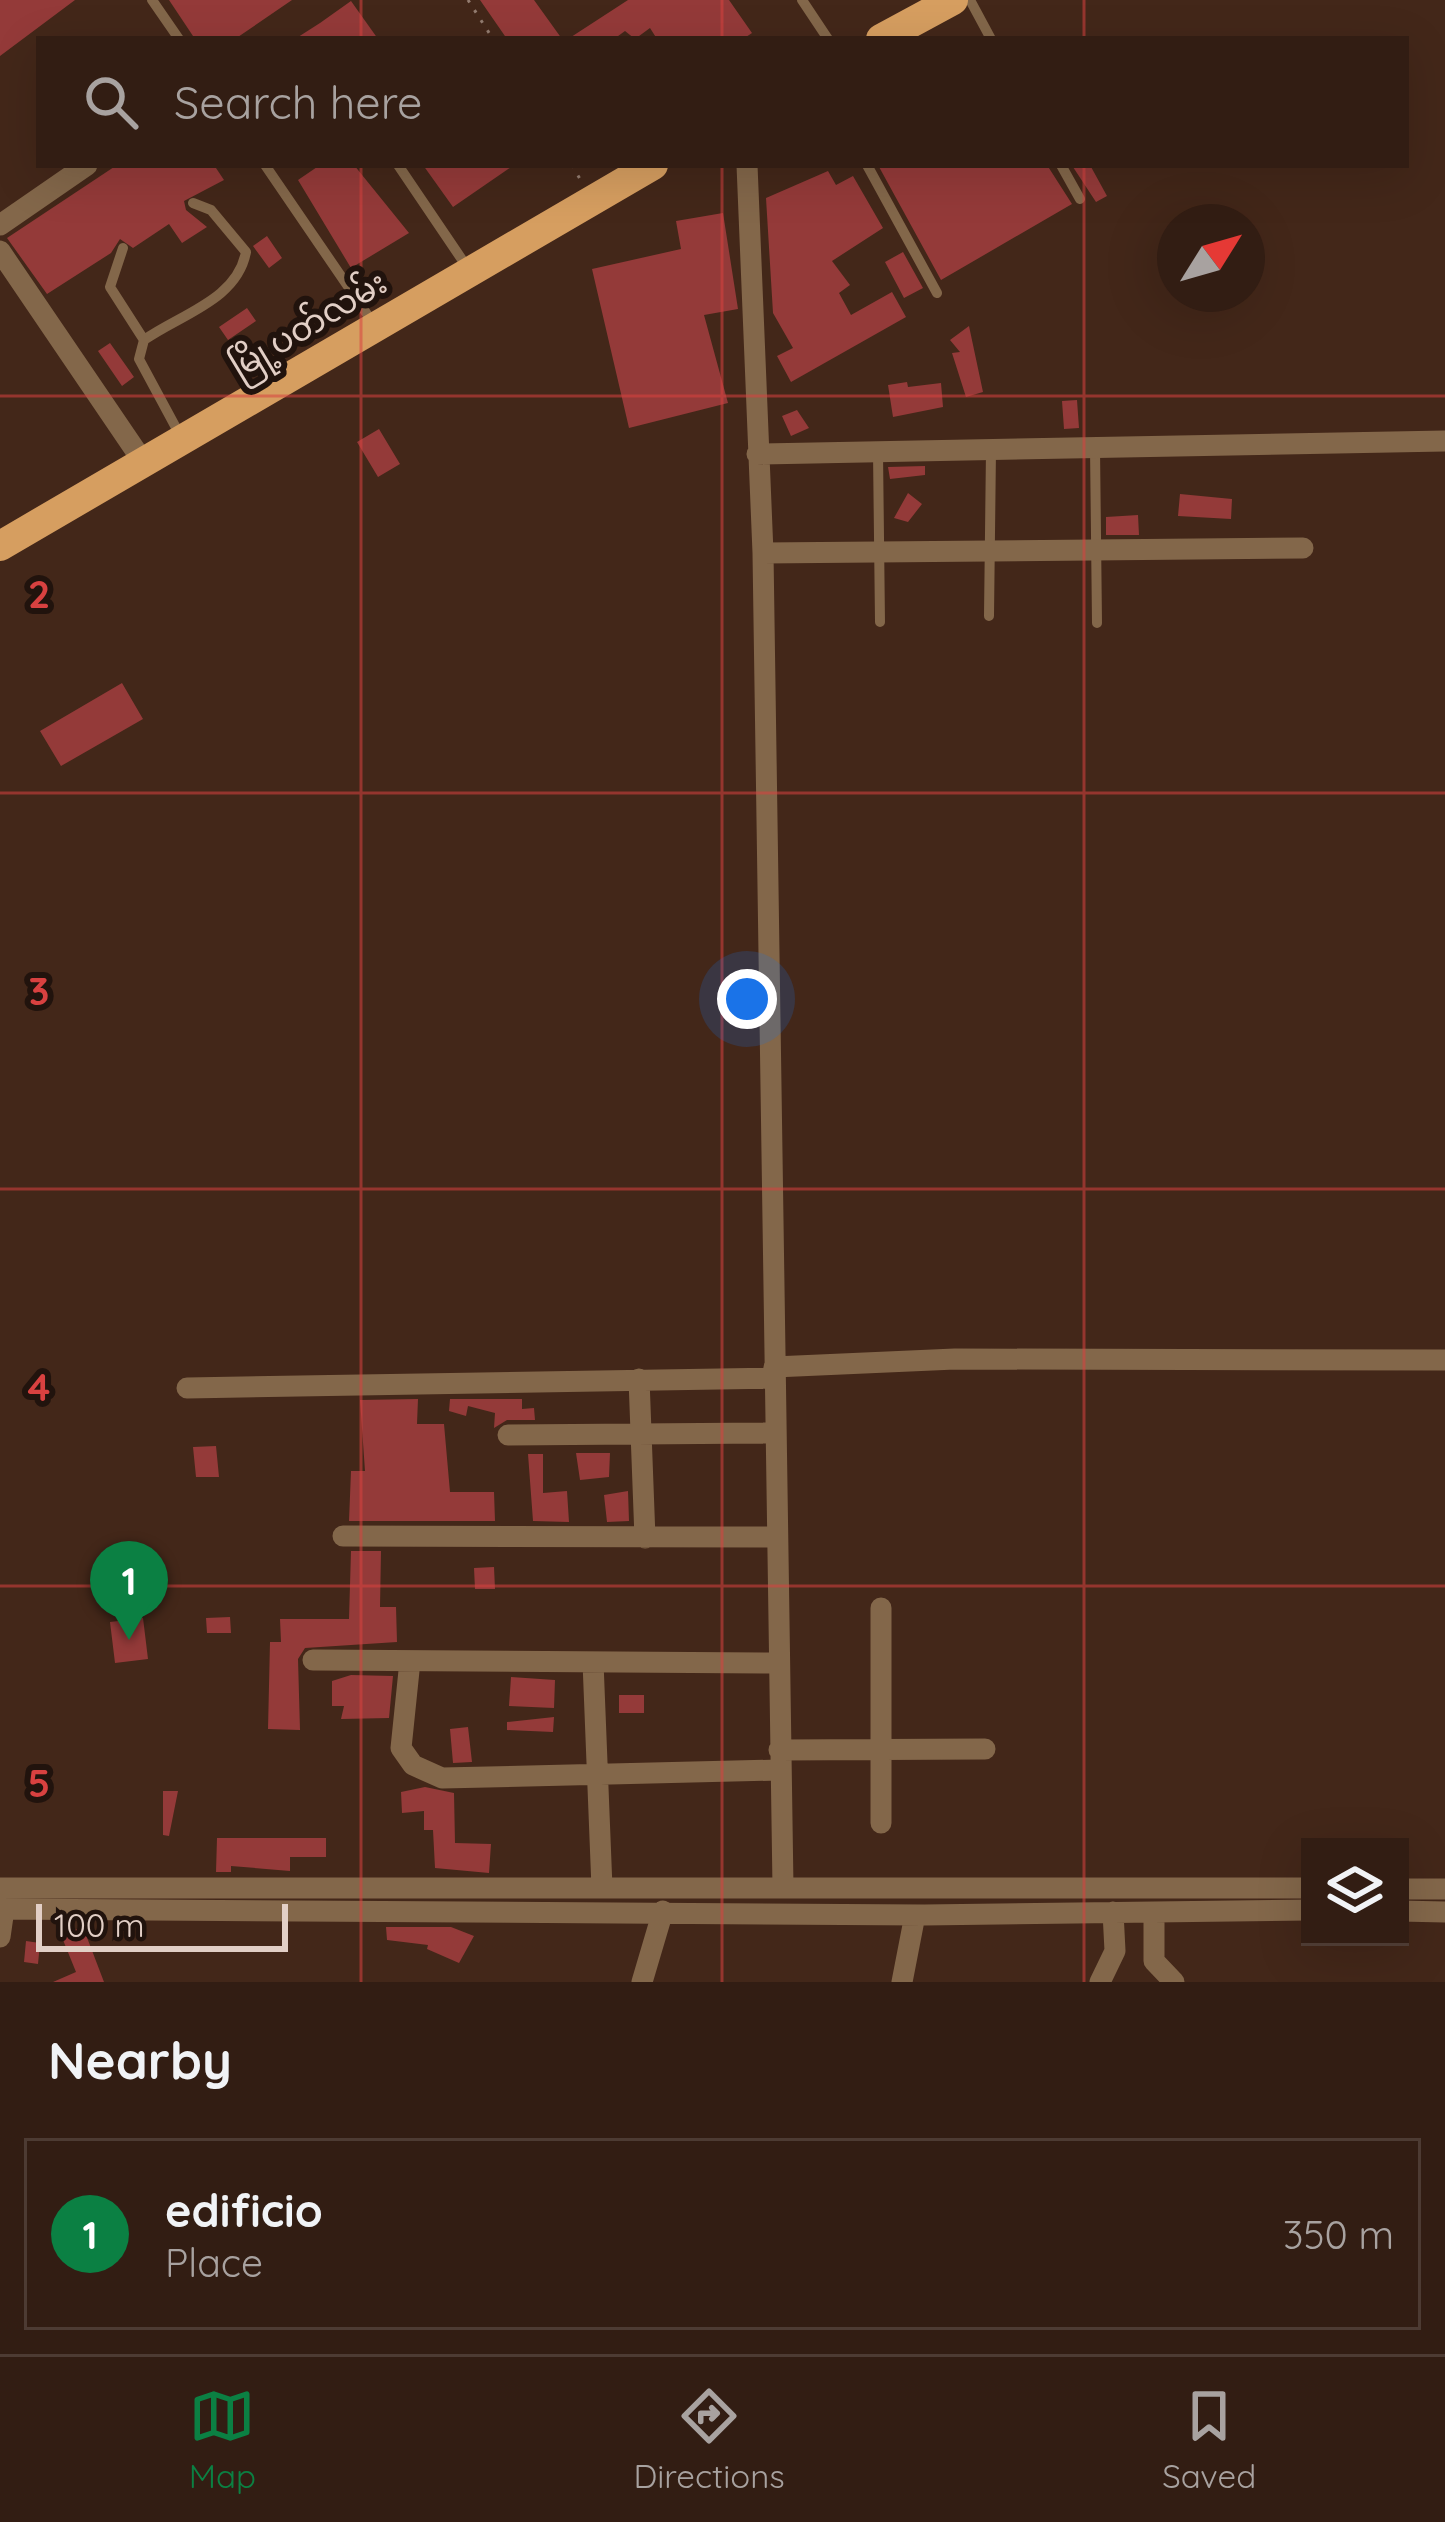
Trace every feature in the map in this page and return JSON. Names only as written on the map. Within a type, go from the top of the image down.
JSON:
[{"type":"main road","points":[[887,36],[953,0]]},
{"type":"main road","name":"မြို့ပတ်လမ်း","points":[[0,546],[648,168]]},
{"type":"street","points":[[0,225],[83,168]]},
{"type":"street","points":[[747,168],[763,553],[783,1887]]},
{"type":"street","points":[[0,251],[143,463]]},
{"type":"street","points":[[757,454],[1445,442]]},
{"type":"street","points":[[763,553],[1303,548]]},
{"type":"street","points":[[187,1388],[639,1379],[999,1358],[1445,1360]]},
{"type":"street","points":[[639,1379],[645,1538]]},
{"type":"street","points":[[508,1435],[775,1433]]},
{"type":"street","points":[[343,1536],[777,1537]]},
{"type":"street","points":[[880,1822],[881,1608]]},
{"type":"street","points":[[313,1660],[778,1663]]},
{"type":"street","points":[[410,1660],[401,1748],[426,1774],[442,1778],[880,1750],[985,1749]]},
{"type":"street","points":[[593,1662],[602,1888]]},
{"type":"street","points":[[567,1898],[602,1888],[783,1887],[864,1900]]},
{"type":"street","points":[[923,1903],[1301,1888]]},
{"type":"street","points":[[1409,1889],[1445,1889]]},
{"type":"street","points":[[0,1936],[1,1902],[43,1899],[567,1898],[663,1911],[864,1900],[1113,1912],[1301,1910]]},
{"type":"street","points":[[902,1982],[923,1903]]},
{"type":"street","points":[[642,1982],[663,1911]]},
{"type":"street","points":[[1409,1911],[1445,1912]]},
{"type":"street","points":[[1100,1982],[1115,1952],[1113,1912]]},
{"type":"street","points":[[1154,1912],[1154,1961],[1174,1982]]},
{"type":"lane","points":[[152,0],[177,36]]},
{"type":"lane","points":[[802,0],[826,36]]},
{"type":"lane","points":[[970,0],[989,36]]},
{"type":"lane","points":[[267,168],[375,325]]},
{"type":"lane","points":[[400,168],[469,270]]},
{"type":"lane","points":[[869,168],[937,293]]},
{"type":"lane","points":[[1063,168],[1080,199]]},
{"type":"lane","points":[[183,440],[139,359],[144,340],[224,293],[242,274],[246,252],[211,210],[193,203]]},
{"type":"lane","points":[[122,248],[110,287],[144,340]]},
{"type":"lane","points":[[1095,448],[1097,622]]},
{"type":"lane","points":[[989,616],[991,450]]},
{"type":"lane","points":[[878,452],[880,622]]},
{"type":"path","points":[[468,0],[491,36]]},
{"type":"building","points":[[0,0],[75,0],[0,56]]},
{"type":"building","points":[[169,0],[292,0],[239,36],[193,36]]},
{"type":"building","points":[[480,0],[534,0],[560,36],[505,36]]},
{"type":"building","points":[[628,0],[729,0],[752,33],[655,36],[650,28],[639,36],[625,31],[618,36],[573,36]]},
{"type":"building","points":[[351,1],[376,36],[300,36]]},
{"type":"building","points":[[112,168],[216,168],[224,180],[184,201],[186,210],[207,227],[182,243],[169,224],[133,248],[120,239],[111,253],[47,294],[7,238]]},
{"type":"building","points":[[316,168],[356,168],[409,233],[351,268],[298,180]]},
{"type":"building","points":[[425,168],[510,168],[453,207]]},
{"type":"building","points":[[880,168],[1049,168],[1072,204],[941,280]]},
{"type":"building","points":[[1074,168],[1092,168],[1107,196],[1096,202]]},
{"type":"building","points":[[828,171],[836,185],[853,176],[883,228],[832,261],[850,285],[839,293],[851,315],[892,292],[906,317],[791,382],[777,356],[793,348],[773,313],[766,198]]},
{"type":"building","points":[[723,213],[738,309],[704,315],[728,403],[629,428],[592,269],[681,249],[676,221]]},
{"type":"building","points":[[267,236],[282,258],[269,268],[253,246]]},
{"type":"building","points":[[903,252],[923,288],[904,298],[885,262]]},
{"type":"building","points":[[247,308],[256,321],[228,340],[219,327]]},
{"type":"building","points":[[969,326],[983,392],[966,397],[952,353],[960,352],[950,340]]},
{"type":"building","points":[[110,343],[134,377],[122,386],[98,351]]},
{"type":"building","points":[[907,382],[908,387],[941,383],[943,407],[893,417],[888,385]]},
{"type":"building","points":[[1077,400],[1079,428],[1064,429],[1062,401]]},
{"type":"building","points":[[797,410],[809,428],[791,436],[782,416]]},
{"type":"building","points":[[379,429],[400,464],[378,477],[357,442]]},
{"type":"building","points":[[925,466],[925,475],[890,479],[888,467]]},
{"type":"building","points":[[908,493],[922,504],[908,522],[894,518]]},
{"type":"building","points":[[1180,494],[1232,499],[1231,519],[1178,516]]},
{"type":"building","points":[[1138,515],[1139,535],[1106,535],[1106,517]]},
{"type":"building","points":[[122,683],[143,719],[61,766],[40,731]]},
{"type":"building","points":[[418,1399],[417,1424],[444,1424],[450,1492],[494,1492],[495,1521],[349,1521],[351,1471],[365,1471],[360,1400]]},
{"type":"building","points":[[450,1399],[522,1399],[522,1409],[534,1408],[535,1420],[507,1420],[494,1428],[495,1413],[468,1406],[466,1416],[449,1411]]},
{"type":"building","points":[[216,1446],[219,1477],[196,1477],[193,1447]]},
{"type":"building","points":[[576,1453],[610,1453],[609,1477],[580,1480]]},
{"type":"building","points":[[528,1454],[543,1454],[543,1493],[567,1491],[569,1522],[533,1521]]},
{"type":"building","points":[[628,1491],[629,1521],[607,1522],[604,1495]]},
{"type":"building","points":[[351,1551],[381,1551],[380,1607],[396,1607],[397,1642],[305,1648],[298,1659],[300,1730],[268,1729],[270,1642],[281,1642],[280,1619],[349,1619]]},
{"type":"building","points":[[494,1567],[495,1589],[475,1589],[474,1568]]},
{"type":"building","points":[[230,1617],[231,1633],[207,1633],[206,1618]]},
{"type":"building","points":[[143,1618],[148,1659],[115,1663],[110,1622]]},
{"type":"building","points":[[351,1675],[393,1676],[389,1718],[341,1719],[344,1706],[332,1706],[332,1681]]},
{"type":"building","points":[[511,1677],[555,1680],[554,1708],[509,1706]]},
{"type":"building","points":[[619,1695],[644,1695],[644,1713],[619,1713]]},
{"type":"building","points":[[554,1717],[553,1732],[507,1730],[507,1722]]},
{"type":"building","points":[[468,1727],[472,1762],[453,1763],[450,1729]]},
{"type":"building","points":[[425,1787],[454,1793],[455,1843],[491,1844],[489,1873],[435,1868],[433,1830],[424,1830],[424,1811],[402,1813],[401,1792]]},
{"type":"building","points":[[163,1791],[178,1791],[169,1836],[163,1835]]},
{"type":"building","points":[[217,1838],[326,1838],[326,1857],[290,1857],[290,1871],[231,1866],[231,1872],[216,1872]]},
{"type":"building","points":[[83,1927],[104,1982],[53,1982],[76,1972],[61,1935]]},
{"type":"building","points":[[386,1927],[451,1927],[474,1936],[459,1963],[427,1949],[428,1945],[387,1940]]},
{"type":"building","points":[[26,1941],[40,1943],[38,1964],[24,1962]]},
{"type":"place","name":"edificio","points":[[129,1640]]}]
